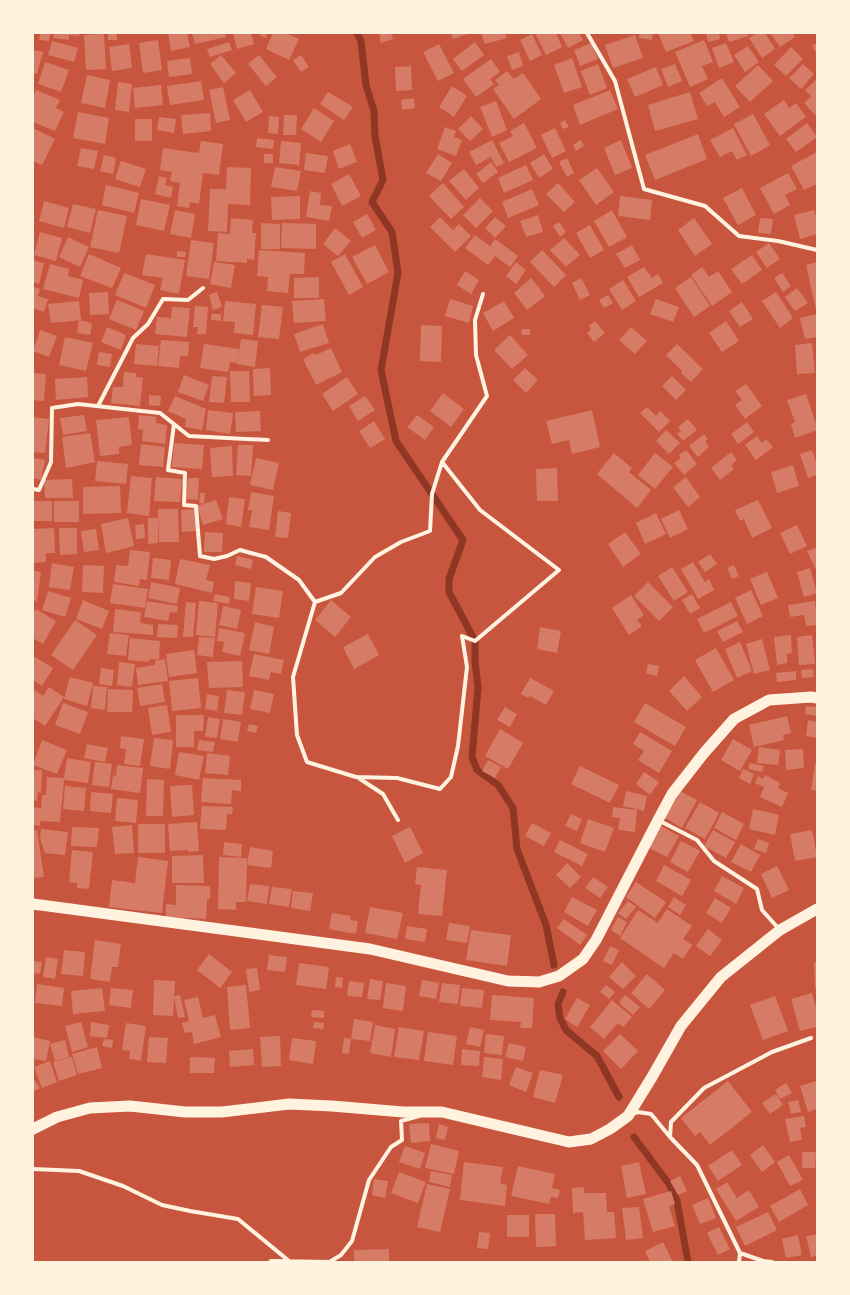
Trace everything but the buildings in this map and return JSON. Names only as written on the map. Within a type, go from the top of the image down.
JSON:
[{"type":"highway","points":[[33,904],[370,949],[508,981],[539,982],[559,976],[583,959],[600,933],[672,794],[734,719],[769,700],[811,697],[817,698]]},
{"type":"highway","points":[[33,1129],[57,1117],[90,1108],[130,1106],[185,1112],[222,1112],[289,1104],[403,1112],[442,1112],[569,1142],[591,1139],[610,1129],[628,1116],[680,1026],[721,977],[780,930],[817,909]]},
{"type":"street","points":[[587,33],[615,81],[644,189],[705,206],[739,236],[778,241],[817,250]]},
{"type":"street","points":[[98,406],[133,338],[148,324],[163,299],[188,300],[203,288]]},
{"type":"street","points":[[315,602],[341,593],[375,557],[401,542],[430,532],[432,494],[442,462],[487,396],[476,355],[475,320],[483,294]]},
{"type":"street","points":[[33,489],[39,490],[51,462],[52,408],[78,404],[160,413],[189,436],[268,440]]},
{"type":"street","points":[[174,424],[168,470],[185,473],[184,505],[196,506],[200,556],[214,559],[227,556],[240,550],[266,557],[299,580],[315,602]]},
{"type":"street","points":[[356,777],[397,778],[440,789],[451,777],[458,746],[467,667],[462,636],[476,641],[559,570],[480,510],[442,462]]},
{"type":"street","points":[[315,602],[293,677],[297,735],[307,762],[356,777],[383,794],[398,820]]},
{"type":"street","points":[[658,820],[696,840],[714,861],[757,889],[762,910],[780,930]]},
{"type":"street","points":[[670,1137],[671,1122],[704,1088],[772,1052],[811,1038]]},
{"type":"street","points":[[270,1262],[331,1262],[341,1255],[352,1241],[369,1180],[391,1147],[402,1140],[400,1121],[442,1112]]},
{"type":"street","points":[[628,1116],[638,1112],[651,1114],[670,1137],[697,1165],[740,1254],[738,1262]]},
{"type":"street","points":[[33,1169],[78,1171],[123,1186],[162,1205],[238,1219],[289,1261]]},
{"type":"street","points":[[740,1254],[763,1261],[772,1262]]},
{"type":"waterway","points":[[357,33],[361,41],[366,85],[374,111],[375,136],[383,180],[372,202],[392,232],[398,273],[381,370],[396,441],[463,540],[449,579],[449,592],[475,641],[475,661],[478,688],[472,757],[477,770],[498,785],[513,808],[517,849],[546,925],[554,965]]},
{"type":"waterway","points":[[563,992],[558,1004],[560,1018],[566,1030],[597,1056],[619,1097]]},
{"type":"waterway","points":[[634,1137],[669,1184],[677,1201],[688,1262]]}]
